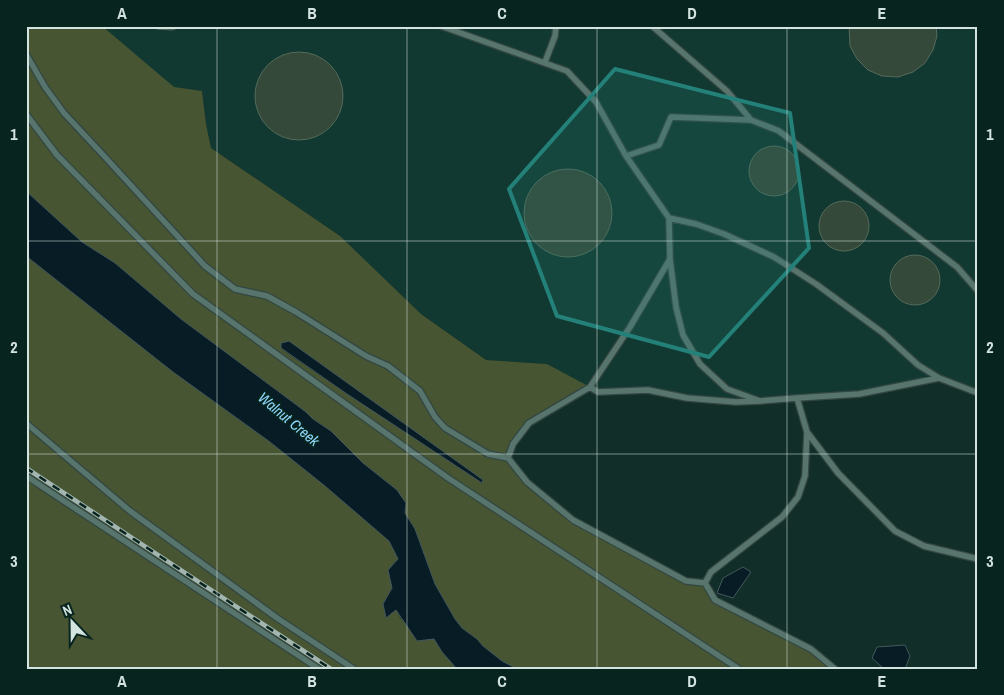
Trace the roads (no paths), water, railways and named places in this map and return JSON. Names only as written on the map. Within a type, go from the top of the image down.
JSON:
[{"type":"lane","points":[[441,26],[567,71],[596,102],[626,156],[669,218],[670,259],[676,307],[683,335],[700,364],[727,389],[760,401]]},
{"type":"lane","points":[[545,62],[555,36],[556,26]]},
{"type":"lane","points":[[652,26],[727,91],[751,120]]},
{"type":"lane","points":[[26,54],[45,87],[64,113],[205,266],[235,289],[267,296],[366,356],[388,366],[420,391],[435,417],[445,428],[488,454],[508,458],[528,482],[573,520],[686,580],[705,583]]},
{"type":"lane","points":[[26,114],[57,155],[193,294],[448,478],[738,669]]},
{"type":"lane","points":[[626,156],[659,145],[671,117],[751,120],[779,131],[957,267],[978,291]]},
{"type":"lane","points":[[669,218],[696,224],[724,234],[774,257],[816,284],[883,334],[918,365],[939,378],[978,393]]},
{"type":"lane","points":[[508,458],[513,444],[529,423],[590,387],[630,327],[670,259]]},
{"type":"lane","points":[[590,387],[598,392],[648,390],[687,398],[736,402],[859,394],[939,378]]},
{"type":"lane","points":[[705,583],[711,572],[782,518],[798,497],[805,476],[807,432],[797,398]]},
{"type":"lane","points":[[26,423],[130,511],[276,618],[354,669]]},
{"type":"lane","points":[[807,432],[838,472],[895,531],[924,546],[978,559]]},
{"type":"lane","points":[[26,476],[319,669]]},
{"type":"lane","points":[[705,583],[715,600],[810,649],[835,669]]},
{"type":"water","name":"Walnut Creek","points":[[26,191],[82,242],[115,263],[181,319],[331,431],[363,463],[397,490],[406,503],[405,513],[415,529],[435,584],[455,619],[462,628],[483,646],[502,661],[517,669],[457,669],[442,652],[434,639],[417,641],[396,610],[386,618],[383,604],[392,588],[388,570],[398,559],[389,541],[270,442],[173,372],[26,256]]},
{"type":"water","points":[[289,341],[483,480],[482,483],[281,348],[281,343]]},
{"type":"water","points":[[743,567],[751,572],[733,598],[717,593],[723,578]]},
{"type":"water","points":[[905,645],[910,656],[905,669],[884,669],[872,658],[877,647]]},
{"type":"railway","points":[[26,468],[331,669]]}]
